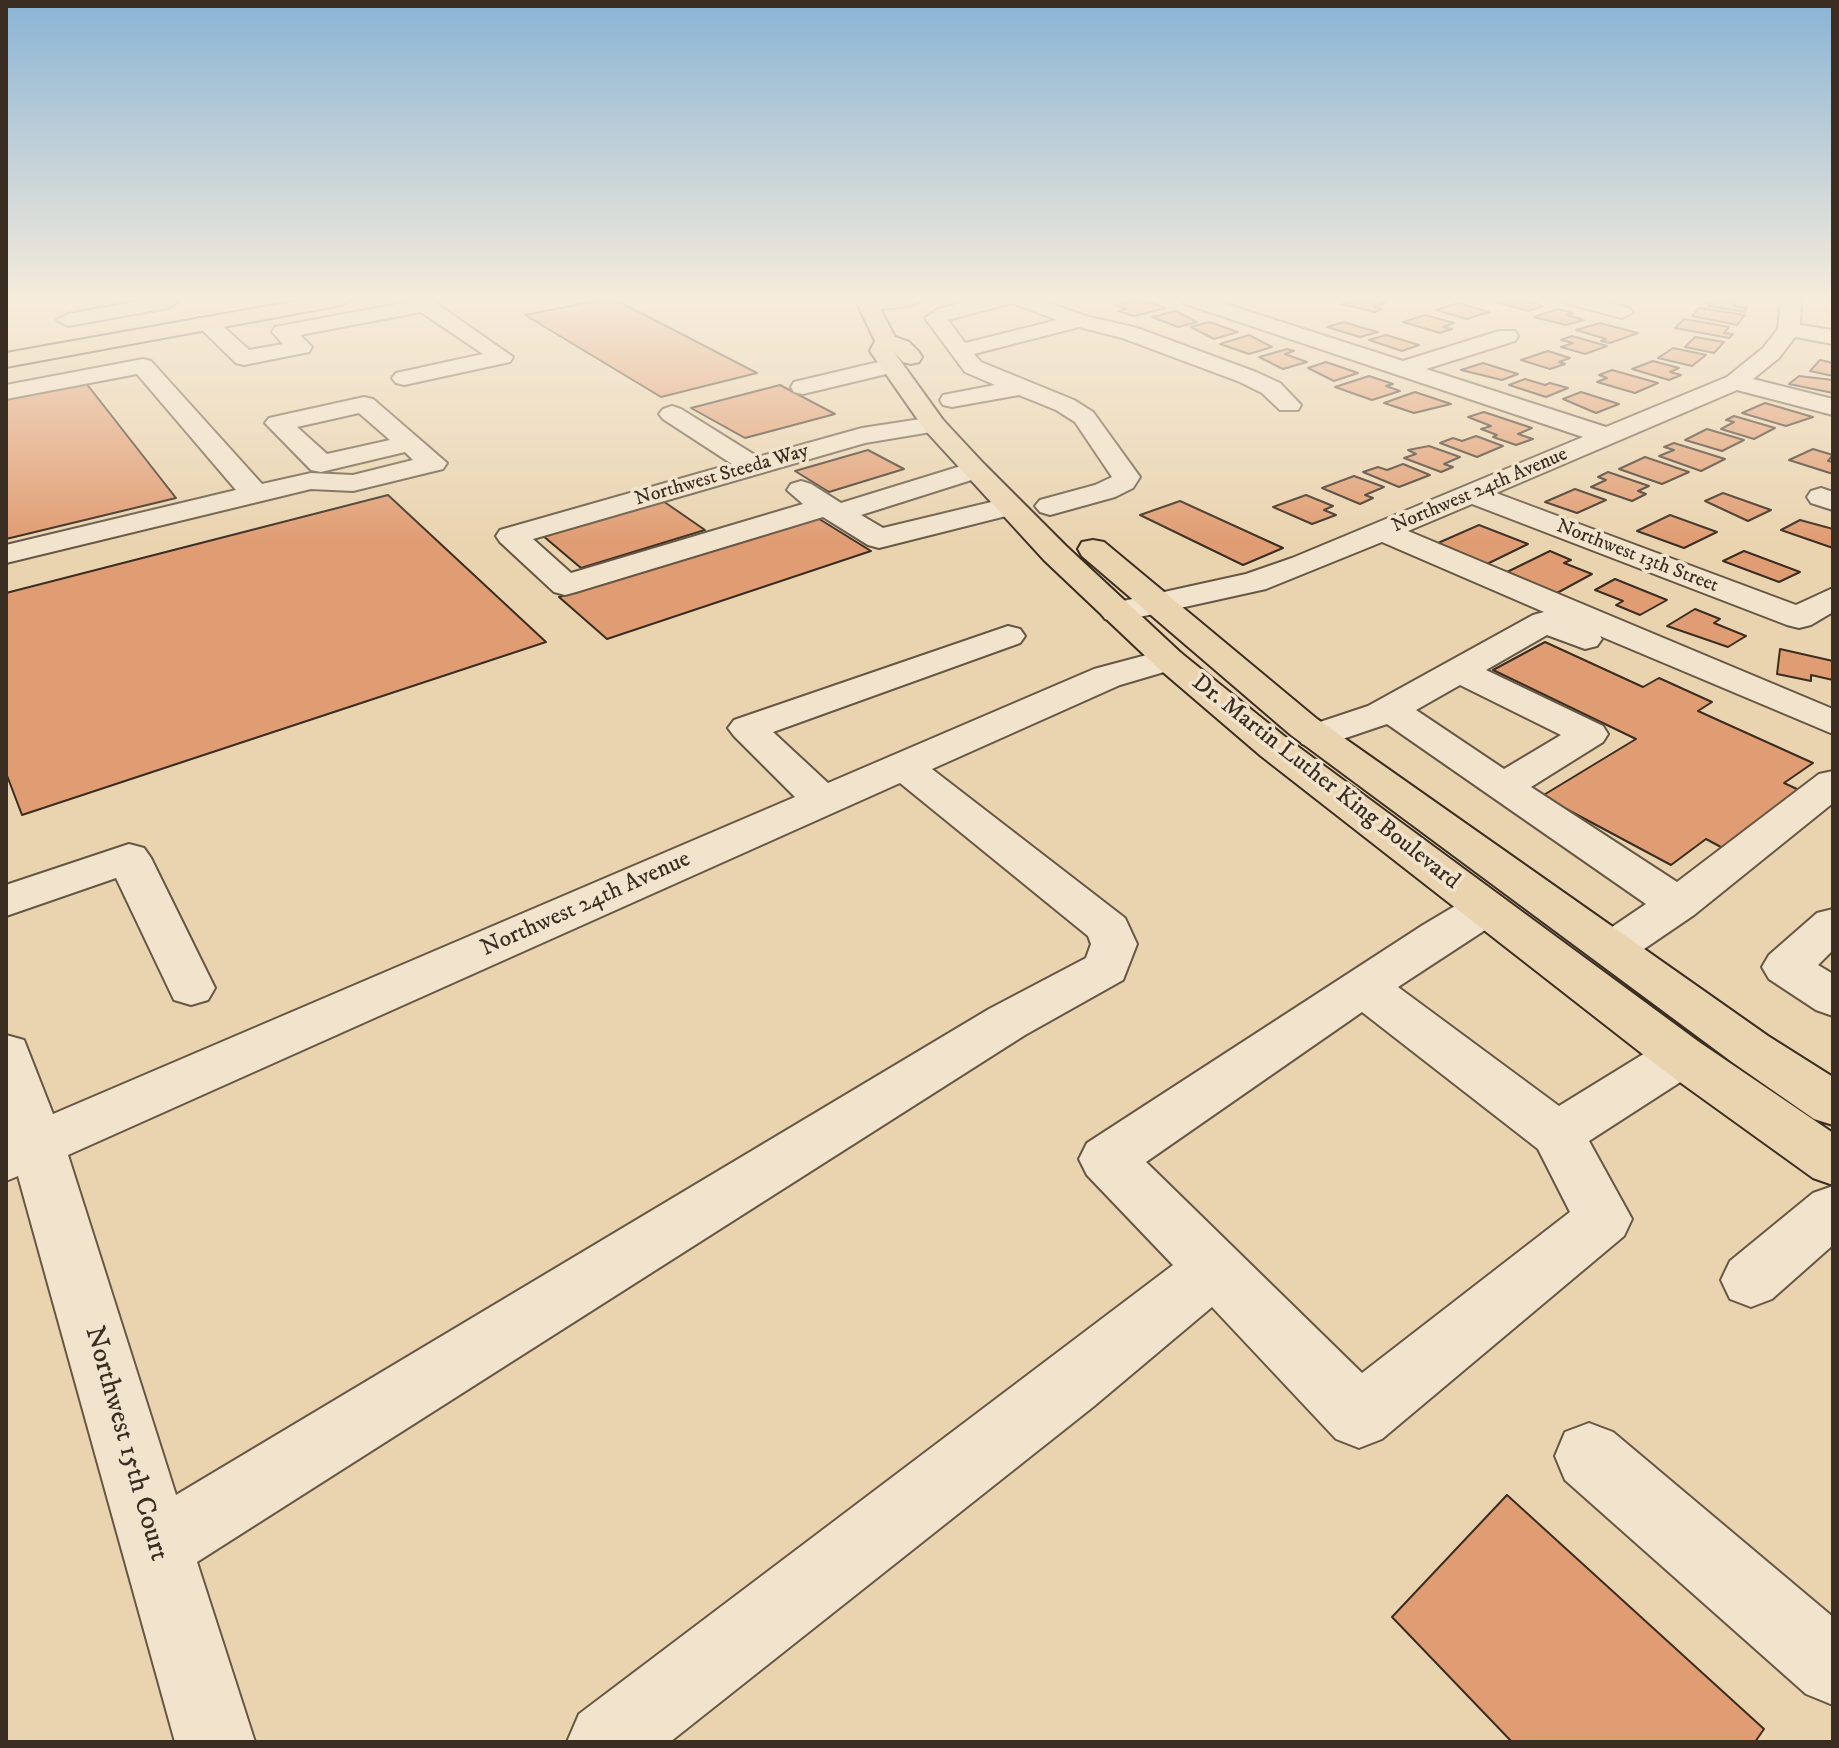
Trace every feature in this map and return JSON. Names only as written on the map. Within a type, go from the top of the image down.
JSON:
[{"type":"main road","name":"Dr. Martin Luther King Boulevard","points":[[919,381],[974,470],[1008,507],[1136,608],[1750,1049],[1833,1104]]},
{"type":"main road","name":"Dr. Martin Luther King Boulevard","points":[[934,409],[1014,471],[1050,506],[1136,608],[1169,660],[1275,748],[1681,1056],[1833,1162]]},
{"type":"main road","points":[[1169,660],[1227,687],[1334,770],[1390,789]]},
{"type":"street","points":[[6,392],[66,381]]},
{"type":"street","points":[[156,381],[255,494]]},
{"type":"street","points":[[819,381],[803,387],[850,411]]},
{"type":"street","points":[[1006,381],[1084,417],[1126,477],[1117,487],[1050,506]]},
{"type":"street","points":[[1255,381],[1271,388],[1289,405]]},
{"type":"street","points":[[1437,381],[1607,436]]},
{"type":"street","points":[[1735,382],[1833,407]]},
{"type":"street","name":"Northwest 24th Avenue","points":[[1136,608],[1255,582],[1474,495],[1735,382]]},
{"type":"street","points":[[750,461],[850,411],[934,409],[1022,387]]},
{"type":"street","points":[[6,554],[311,481],[353,483],[433,463],[410,443],[387,423],[364,404],[278,423],[321,464],[410,443]]},
{"type":"street","name":"Northwest Steeda Way","points":[[832,510],[565,585],[511,536],[750,461],[862,436],[934,409]]},
{"type":"street","points":[[672,414],[879,539],[917,527],[1008,507]]},
{"type":"street","points":[[832,510],[974,470]]},
{"type":"street","name":"Northwest 13th Street","points":[[1474,495],[1799,618],[1833,598]]},
{"type":"street","points":[[1384,532],[1833,723]]},
{"type":"street","points":[[1316,736],[1390,709],[1545,622],[1833,746]]},
{"type":"street","points":[[823,801],[747,728],[1008,636]]},
{"type":"street","name":"Northwest 24th Avenue","points":[[21,1152],[1107,677],[1169,660]]},
{"type":"street","points":[[1459,671],[1589,734],[1503,787]]},
{"type":"street","points":[[1390,709],[1678,904]]},
{"type":"street","points":[[155,1548],[1007,1022],[1106,968],[1114,944],[1109,929],[904,766]]},
{"type":"street","points":[[1608,946],[1628,938],[1678,904],[1833,783]]},
{"type":"street","points":[[6,901],[129,858],[191,988]]},
{"type":"street","points":[[1365,988],[1557,1134],[1603,1219],[1359,1416],[1107,1159],[1439,936],[1486,908]]},
{"type":"street","points":[[1833,924],[1786,967],[1833,998]]},
{"type":"street","name":"Northwest 15th Court","points":[[6,1054],[21,1152],[155,1548],[215,1742]]},
{"type":"street","points":[[1557,1134],[1681,1056]]},
{"type":"street","points":[[1751,1280],[1833,1210]]},
{"type":"street","points":[[607,1742],[1070,1385],[1215,1268]]},
{"type":"street","points":[[1589,1456],[1833,1667]]},
{"type":"building","points":[[634,381],[727,381],[661,397]]},
{"type":"building","points":[[1355,381],[1383,381],[1393,384],[1386,386],[1400,391],[1372,400],[1335,387]]},
{"type":"building","points":[[1530,381],[1568,388],[1546,397],[1509,385]]},
{"type":"building","points":[[1649,381],[1658,383],[1635,393],[1597,382]]},
{"type":"building","points":[[1793,381],[1833,381],[1833,393],[1789,384]]},
{"type":"building","points":[[86,383],[176,498],[6,539],[6,399]]},
{"type":"building","points":[[780,385],[835,414],[745,438],[691,408]]},
{"type":"building","points":[[1415,392],[1451,404],[1414,413],[1384,403]]},
{"type":"building","points":[[1581,392],[1619,404],[1596,413],[1563,399]]},
{"type":"building","points":[[1765,403],[1813,417],[1786,426],[1742,413]]},
{"type":"building","points":[[1484,412],[1532,428],[1518,434],[1533,439],[1516,445],[1493,437],[1497,435],[1481,429],[1491,426],[1468,417]]},
{"type":"building","points":[[1734,416],[1775,428],[1754,439],[1721,429],[1734,422],[1726,420]]},
{"type":"building","points":[[1707,429],[1744,440],[1722,451],[1685,440]]},
{"type":"building","points":[[1476,436],[1503,446],[1477,457],[1440,443],[1453,438],[1462,441]]},
{"type":"building","points":[[1674,443],[1725,459],[1701,471],[1659,456],[1674,450],[1664,447]]},
{"type":"building","points":[[1429,446],[1460,457],[1444,464],[1453,467],[1441,472],[1404,458],[1416,454],[1408,450]]},
{"type":"building","points":[[1813,449],[1833,455],[1828,461],[1833,462],[1833,474],[1789,460]]},
{"type":"building","points":[[868,450],[904,469],[829,492],[795,471]]},
{"type":"building","points":[[1645,457],[1689,472],[1662,484],[1619,469]]},
{"type":"building","points":[[1403,464],[1430,475],[1399,487],[1363,472],[1378,467],[1387,470]]},
{"type":"building","points":[[1608,472],[1649,486],[1638,491],[1646,494],[1632,501],[1591,487],[1606,480],[1598,477]]},
{"type":"building","points":[[1354,476],[1384,487],[1365,495],[1373,498],[1360,504],[1322,488]]},
{"type":"building","points":[[1575,489],[1606,500],[1577,513],[1545,502]]},
{"type":"building","points":[[1723,493],[1771,510],[1748,521],[1705,501]]},
{"type":"building","points":[[388,495],[546,642],[22,815],[6,773],[6,593]]},
{"type":"building","points":[[1306,495],[1333,506],[1324,510],[1336,515],[1312,524],[1273,507]]},
{"type":"building","points":[[663,501],[705,530],[581,568],[542,535]]},
{"type":"building","points":[[1180,501],[1283,548],[1243,565],[1140,515]]},
{"type":"building","points":[[1670,515],[1717,532],[1684,548],[1637,531]]},
{"type":"building","points":[[816,517],[871,551],[607,639],[559,597]]},
{"type":"building","points":[[1800,520],[1833,529],[1833,548],[1781,530]]},
{"type":"building","points":[[1479,525],[1528,544],[1487,564],[1438,543]]},
{"type":"building","points":[[1550,551],[1571,560],[1564,563],[1592,574],[1557,593],[1507,572]]},
{"type":"building","points":[[1744,551],[1800,572],[1779,582],[1723,561]]},
{"type":"building","points":[[1615,579],[1667,600],[1640,615],[1616,605],[1623,601],[1595,590]]},
{"type":"building","points":[[1695,609],[1720,619],[1714,623],[1746,636],[1728,647],[1667,626]]},
{"type":"building","points":[[1545,642],[1643,687],[1659,678],[1712,702],[1698,711],[1813,763],[1784,783],[1810,795],[1732,853],[1706,839],[1671,865],[1542,796],[1636,739],[1493,670]]},
{"type":"building","points":[[1780,649],[1833,661],[1833,680],[1811,675],[1811,681],[1777,674]]},
{"type":"building","points":[[1507,1495],[1764,1729],[1755,1742],[1512,1742],[1392,1617]]}]
